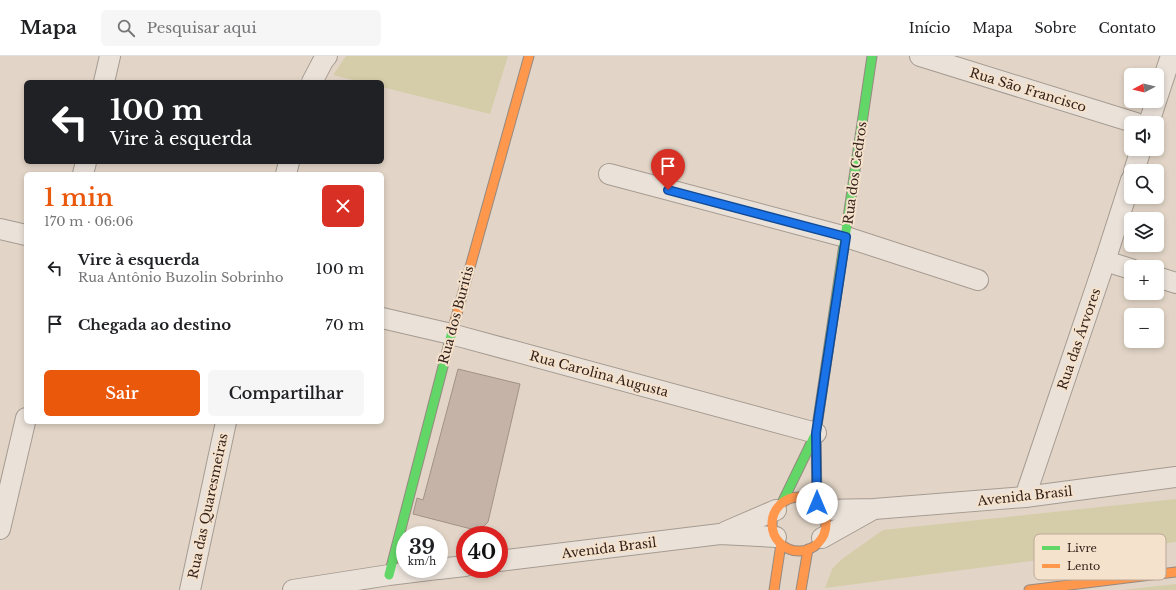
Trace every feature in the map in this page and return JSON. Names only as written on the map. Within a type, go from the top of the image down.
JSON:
[{"type":"main road","name":"Rua dos Buritis","points":[[389,575],[451,334],[529,56]]},
{"type":"main road","name":"Rua dos Cedros","points":[[819,506],[816,433],[872,56]]},
{"type":"main road","name":"Rua dos Cedros","points":[[779,506],[816,433]]},
{"type":"main road","points":[[774,590],[778,540],[773,519],[779,506],[788,499],[803,497],[819,506],[826,524],[815,544],[802,590]]},
{"type":"main road","points":[[778,540],[789,549],[798,551],[815,544]]},
{"type":"main road","points":[[1166,573],[1176,572]]},
{"type":"main road","points":[[1028,590],[1110,580]]},
{"type":"street","points":[[104,80],[110,56]]},
{"type":"street","points":[[313,80],[327,56]]},
{"type":"street","name":"Rua São Francisco","points":[[920,56],[1124,119]]},
{"type":"street","points":[[1164,78],[1171,56]]},
{"type":"street","points":[[609,174],[846,237],[978,280]]},
{"type":"street","name":"Rua das Árvores","points":[[1025,497],[1124,202]]},
{"type":"street","points":[[0,229],[24,235]]},
{"type":"street","points":[[1105,261],[1124,267]]},
{"type":"street","points":[[1164,279],[1176,283]]},
{"type":"street","name":"Rua Carolina Augusta","points":[[384,318],[451,334],[816,433]]},
{"type":"street","points":[[0,529],[25,424]]},
{"type":"street","name":"Rua das Quaresmeiras","points":[[190,590],[226,424]]},
{"type":"street","name":"Avenida Brasil","points":[[819,506],[874,509],[1025,497],[1176,476]]},
{"type":"street","name":"Avenida Brasil","points":[[720,534],[779,506]]},
{"type":"street","name":"Avenida Brasil","points":[[815,544],[874,509]]},
{"type":"street","name":"Avenida Brasil","points":[[508,560],[720,534],[778,540]]},
{"type":"street","points":[[293,590],[396,574]]},
{"type":"shaded area","points":[[346,56],[508,56],[490,114],[384,88],[384,80],[353,80],[333,75]]},
{"type":"shaded area","points":[[1176,499],[1176,542],[1166,543],[1166,534],[1034,534],[1034,561],[825,588],[832,569],[842,559],[883,530]]},
{"type":"shaded area","points":[[1176,584],[1176,590],[1122,590]]},
{"type":"building","points":[[458,369],[520,384],[488,522],[484,526],[460,526],[413,514],[417,498],[423,500]]},
{"type":"traffic: fast","points":[[817,503],[816,433],[872,56]]},
{"type":"traffic: fast","points":[[389,575],[453,328]]},
{"type":"traffic: fast","points":[[782,503],[814,437]]},
{"type":"traffic: slow","points":[[453,328],[529,56]]},
{"type":"traffic: slow","points":[[799,497],[809,499],[818,505],[824,514],[826,524],[824,534],[818,543],[809,549],[799,551],[789,549],[780,543],[774,534],[772,524],[774,514],[780,505],[789,499],[799,497]]},
{"type":"traffic: slow","points":[[774,590],[781,544]]},
{"type":"traffic: slow","points":[[801,590],[808,549]]},
{"type":"traffic: slow","points":[[1166,573],[1176,572]]},
{"type":"traffic: slow","points":[[1029,590],[1111,580]]},
{"type":"route","points":[[668,190],[846,237],[816,433],[817,503]]}]
